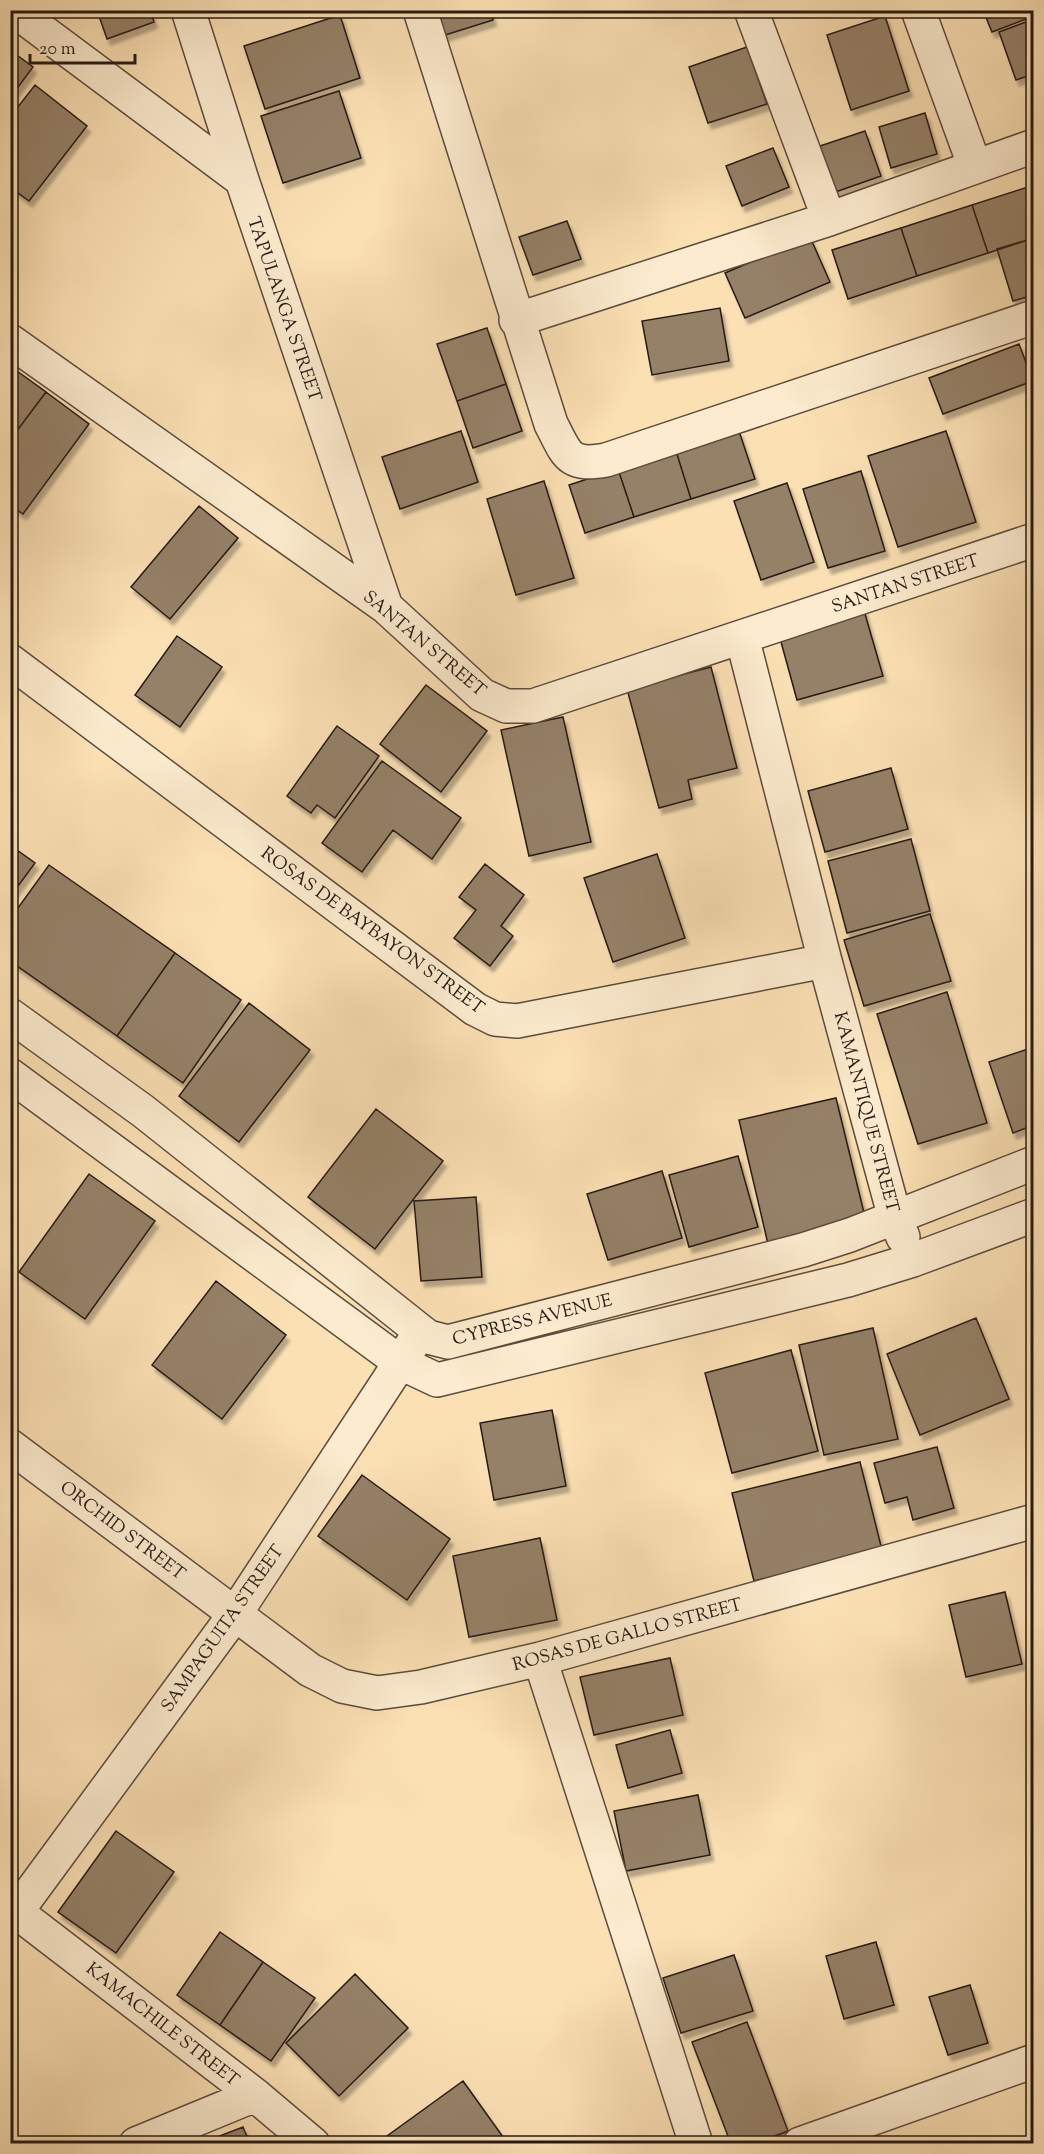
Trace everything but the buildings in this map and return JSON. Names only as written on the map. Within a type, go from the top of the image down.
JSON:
[{"type":"street","points":[[14,10],[242,180]]},
{"type":"street","name":"TAPULANGA STREET","points":[[188,10],[242,180],[386,607]]},
{"type":"street","points":[[420,10],[516,320],[551,424],[567,454],[584,464],[606,460],[1034,317]]},
{"type":"street","points":[[751,10],[829,219]]},
{"type":"street","points":[[918,10],[975,167]]},
{"type":"street","points":[[516,320],[829,219],[1034,146]]},
{"type":"street","name":"SANTAN STREET","points":[[10,341],[386,607],[482,695],[506,706],[533,706],[1034,540]]},
{"type":"street","name":"KAMANTIQUE STREET","points":[[742,637],[825,961],[895,1218],[913,1260]]},
{"type":"street","name":"ROSAS DE BAYBAYON STREET","points":[[10,662],[475,1010],[495,1019],[517,1021],[825,961]]},
{"type":"street","name":"CYPRESS AVENUE","points":[[10,1015],[143,1111],[438,1341],[448,1342],[803,1250],[895,1218],[1034,1163]]},
{"type":"street","points":[[10,1076],[401,1363],[429,1378],[444,1381],[848,1280],[913,1260],[1034,1215]]},
{"type":"street","name":"SAMPAGUITA STREET","points":[[13,1911],[235,1614],[421,1330]]},
{"type":"street","name":"ORCHID STREET","points":[[10,1446],[235,1614]]},
{"type":"street","name":"ROSAS DE GALLO STREET","points":[[235,1614],[310,1670],[342,1686],[377,1693],[422,1687],[540,1659],[1034,1521]]},
{"type":"street","points":[[540,1659],[696,2144]]},
{"type":"street","name":"KAMACHILE STREET","points":[[13,1911],[255,2095],[313,2144]]},
{"type":"street","points":[[801,2144],[1034,2061]]},
{"type":"street","points":[[136,2144],[255,2095]]}]
